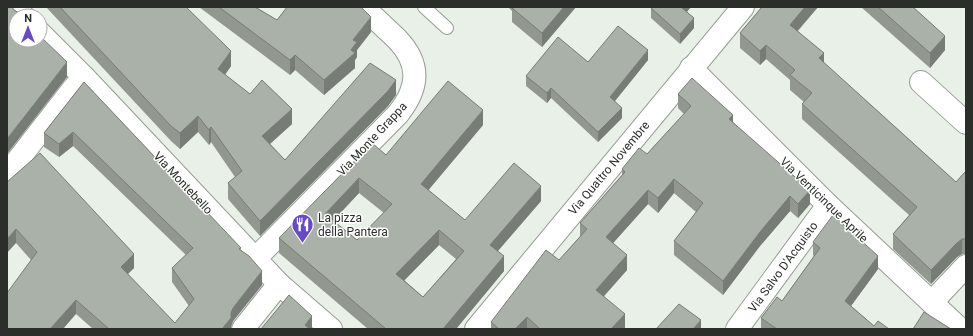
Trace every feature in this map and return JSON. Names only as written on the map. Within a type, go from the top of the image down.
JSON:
[{"type":"street","name":"Via Monte Grappa","points":[[255,260],[398,114],[408,101],[414,83],[413,66],[409,54],[402,44],[363,7]]},
{"type":"street","name":"Via Quattro Novembre","points":[[476,329],[742,7]]},
{"type":"street","name":"Via Montebello","points":[[48,41],[84,77],[255,260],[279,284],[331,329]]},
{"type":"street","name":"Via Venticinque Aprile","points":[[691,68],[828,205],[960,329]]},
{"type":"street","points":[[7,174],[84,77]]},
{"type":"street","points":[[921,82],[966,122]]},
{"type":"street","name":"Via Salvo D'Acquisto","points":[[737,329],[828,205]]},
{"type":"street","points":[[932,302],[966,266]]},
{"type":"street","points":[[243,329],[279,284]]},
{"type":"lane","points":[[424,7],[447,28]]},
{"type":"building","points":[[7,7],[12,7],[13,8],[8,8],[8,48],[48,48],[48,44],[67,62],[7,139]]},
{"type":"building","points":[[60,7],[186,7],[231,51],[218,69],[250,94],[262,80],[292,109],[262,136],[285,160],[370,63],[396,80],[388,91],[260,221],[228,183],[242,171],[211,127],[209,130],[198,116],[180,133],[171,126]]},
{"type":"building","points":[[219,7],[255,7],[277,20],[287,7],[361,7],[371,17],[353,40],[357,42],[351,50],[355,53],[324,80],[295,55],[290,60]]},
{"type":"building","points":[[564,7],[542,33],[512,8]]},
{"type":"building","points":[[651,7],[682,7],[694,18],[680,34]]},
{"type":"building","points":[[762,7],[805,7],[790,25],[824,53],[819,58],[956,182],[966,171],[966,238],[957,243],[931,270],[893,234],[917,207],[802,104],[812,93],[790,75],[795,70],[766,45],[760,51],[740,33]]},
{"type":"building","points":[[878,7],[913,7],[945,36],[930,53]]},
{"type":"building","points":[[618,26],[648,50],[610,97],[622,108],[598,132],[551,88],[547,93],[526,76],[558,37],[588,62]]},
{"type":"building","points":[[692,78],[733,115],[729,119],[810,190],[798,204],[790,196],[760,232],[723,281],[674,241],[703,203],[674,179],[658,198],[648,190],[606,237],[627,255],[596,290],[625,314],[611,329],[540,329],[527,317],[515,329],[499,329],[491,322],[546,250],[559,260],[587,229],[580,223],[625,172],[622,169],[639,148],[647,154],[691,106],[678,94]]},
{"type":"building","points":[[448,81],[483,110],[421,184],[465,220],[514,163],[541,186],[490,245],[504,256],[443,329],[386,329],[279,238],[372,143],[386,155]],"holes":[[[359,178],[392,204],[357,240],[325,214]],[[439,230],[464,251],[423,297],[396,274]]]},
{"type":"building","points":[[84,82],[241,248],[239,249],[249,256],[262,271],[233,308],[231,318],[222,329],[109,329],[76,300],[50,329],[7,329],[7,293],[37,252],[16,229],[7,239],[7,182],[40,153],[134,254],[121,267],[175,323],[194,299],[172,268],[193,248],[73,132],[59,144],[44,133]]},
{"type":"building","points":[[833,215],[878,256],[845,301],[874,326],[878,321],[889,329],[777,329],[761,318],[777,297],[782,301],[820,248],[813,242]]},
{"type":"building","points":[[289,295],[312,316],[305,325],[310,329],[261,329]]},
{"type":"building","points":[[679,304],[701,320],[693,329],[656,329]]},
{"type":"building","points":[[924,312],[951,329],[913,329]]},
{"type":"place","name":"La pizza della Pantera","points":[[302,244]]}]
